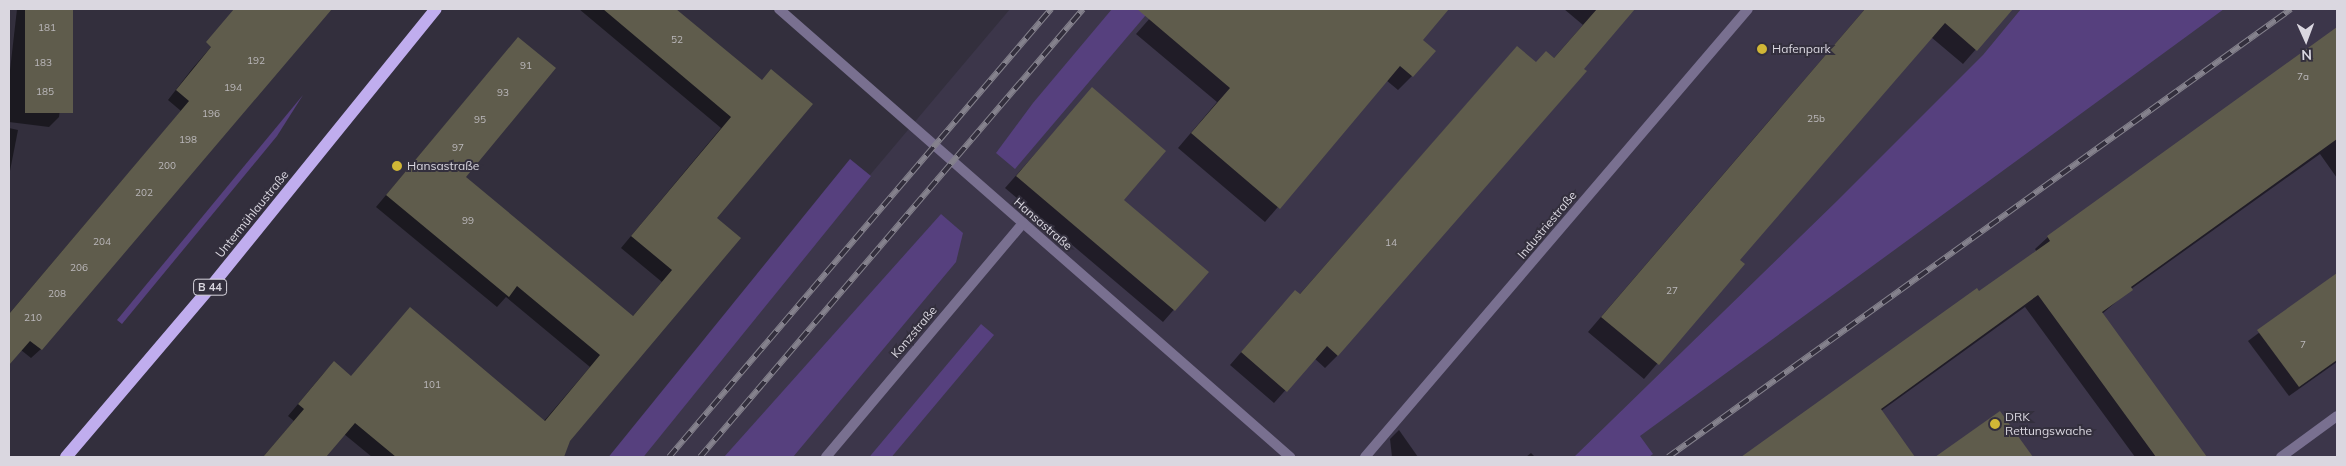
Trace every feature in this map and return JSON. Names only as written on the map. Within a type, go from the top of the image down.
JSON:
[{"type":"main road","name":"Untermühlaustraße","points":[[66,457],[209,288],[436,9]]},
{"type":"street","name":"Hansastraße","points":[[779,9],[1290,457]]},
{"type":"street","name":"Industriestraße","points":[[1365,457],[1748,9]]},
{"type":"street","name":"Konzstraße","points":[[826,457],[1023,223]]},
{"type":"street","points":[[2281,457],[2337,416]]},
{"type":"shaded area","points":[[1010,9],[2337,9],[2337,457],[632,457]]},
{"type":"shaded area","points":[[1112,9],[1151,9],[1015,169],[996,153],[1033,103]]},
{"type":"shaded area","points":[[2021,9],[2224,9],[1640,436],[1653,454],[1649,457],[1574,457],[1838,200],[1983,55]]},
{"type":"shaded area","points":[[303,95],[277,136],[122,324],[117,320]]},
{"type":"shaded area","points":[[850,159],[871,176],[643,457],[609,457]]},
{"type":"shaded area","points":[[941,214],[963,233],[956,262],[793,457],[724,457]]},
{"type":"shaded area","points":[[981,324],[994,335],[892,457],[869,457]]},
{"type":"building","points":[[25,9],[73,9],[73,113],[25,113]]},
{"type":"building","points":[[234,9],[332,9],[42,350],[30,341],[9,365],[9,314],[189,101],[176,90],[211,47],[206,42]]},
{"type":"building","points":[[603,9],[676,9],[762,80],[771,69],[813,104],[717,218],[741,238],[570,441],[564,457],[396,457],[355,423],[326,457],[263,457],[304,409],[298,404],[334,361],[351,376],[410,307],[545,421],[600,355],[517,286],[509,297],[386,195],[518,37],[556,68],[466,177],[633,316],[672,270],[631,236],[731,117]]},
{"type":"building","points":[[1137,9],[1449,9],[1423,40],[1436,51],[1413,77],[1400,66],[1280,209],[1191,133],[1230,88]]},
{"type":"building","points":[[1597,9],[1635,9],[1584,69],[1587,71],[1338,356],[1327,346],[1287,392],[1241,352],[1295,290],[1300,294],[1517,46],[1536,62],[1546,51],[1554,58]]},
{"type":"building","points":[[1865,9],[2013,9],[1977,51],[1945,23],[1740,260],[1745,264],[1659,365],[1601,317]]},
{"type":"building","points":[[2337,27],[2337,139],[2131,287],[2133,290],[2102,312],[2207,457],[2156,457],[2038,295],[1881,409],[1915,457],[1741,457],[1977,288],[1979,291],[2050,241],[2047,236]]},
{"type":"building","points":[[1092,87],[1166,151],[1124,200],[1209,272],[1175,311],[1016,176]]},
{"type":"building","points":[[2337,273],[2337,360],[2299,387],[2257,330]]},
{"type":"building","name":"DRK Rettungswache","points":[[2000,411],[2033,457],[1935,457]]},
{"type":"railway","points":[[669,457],[1051,9]]},
{"type":"railway","points":[[700,457],[1083,9]]},
{"type":"railway","points":[[1668,457],[2291,9]]},
{"type":"place","name":"Hafenpark","points":[[1762,49]]},
{"type":"place","name":"Hansastraße","points":[[397,166]]},
{"type":"place","name":"DRK Rettungswache","points":[[1995,424]]}]
